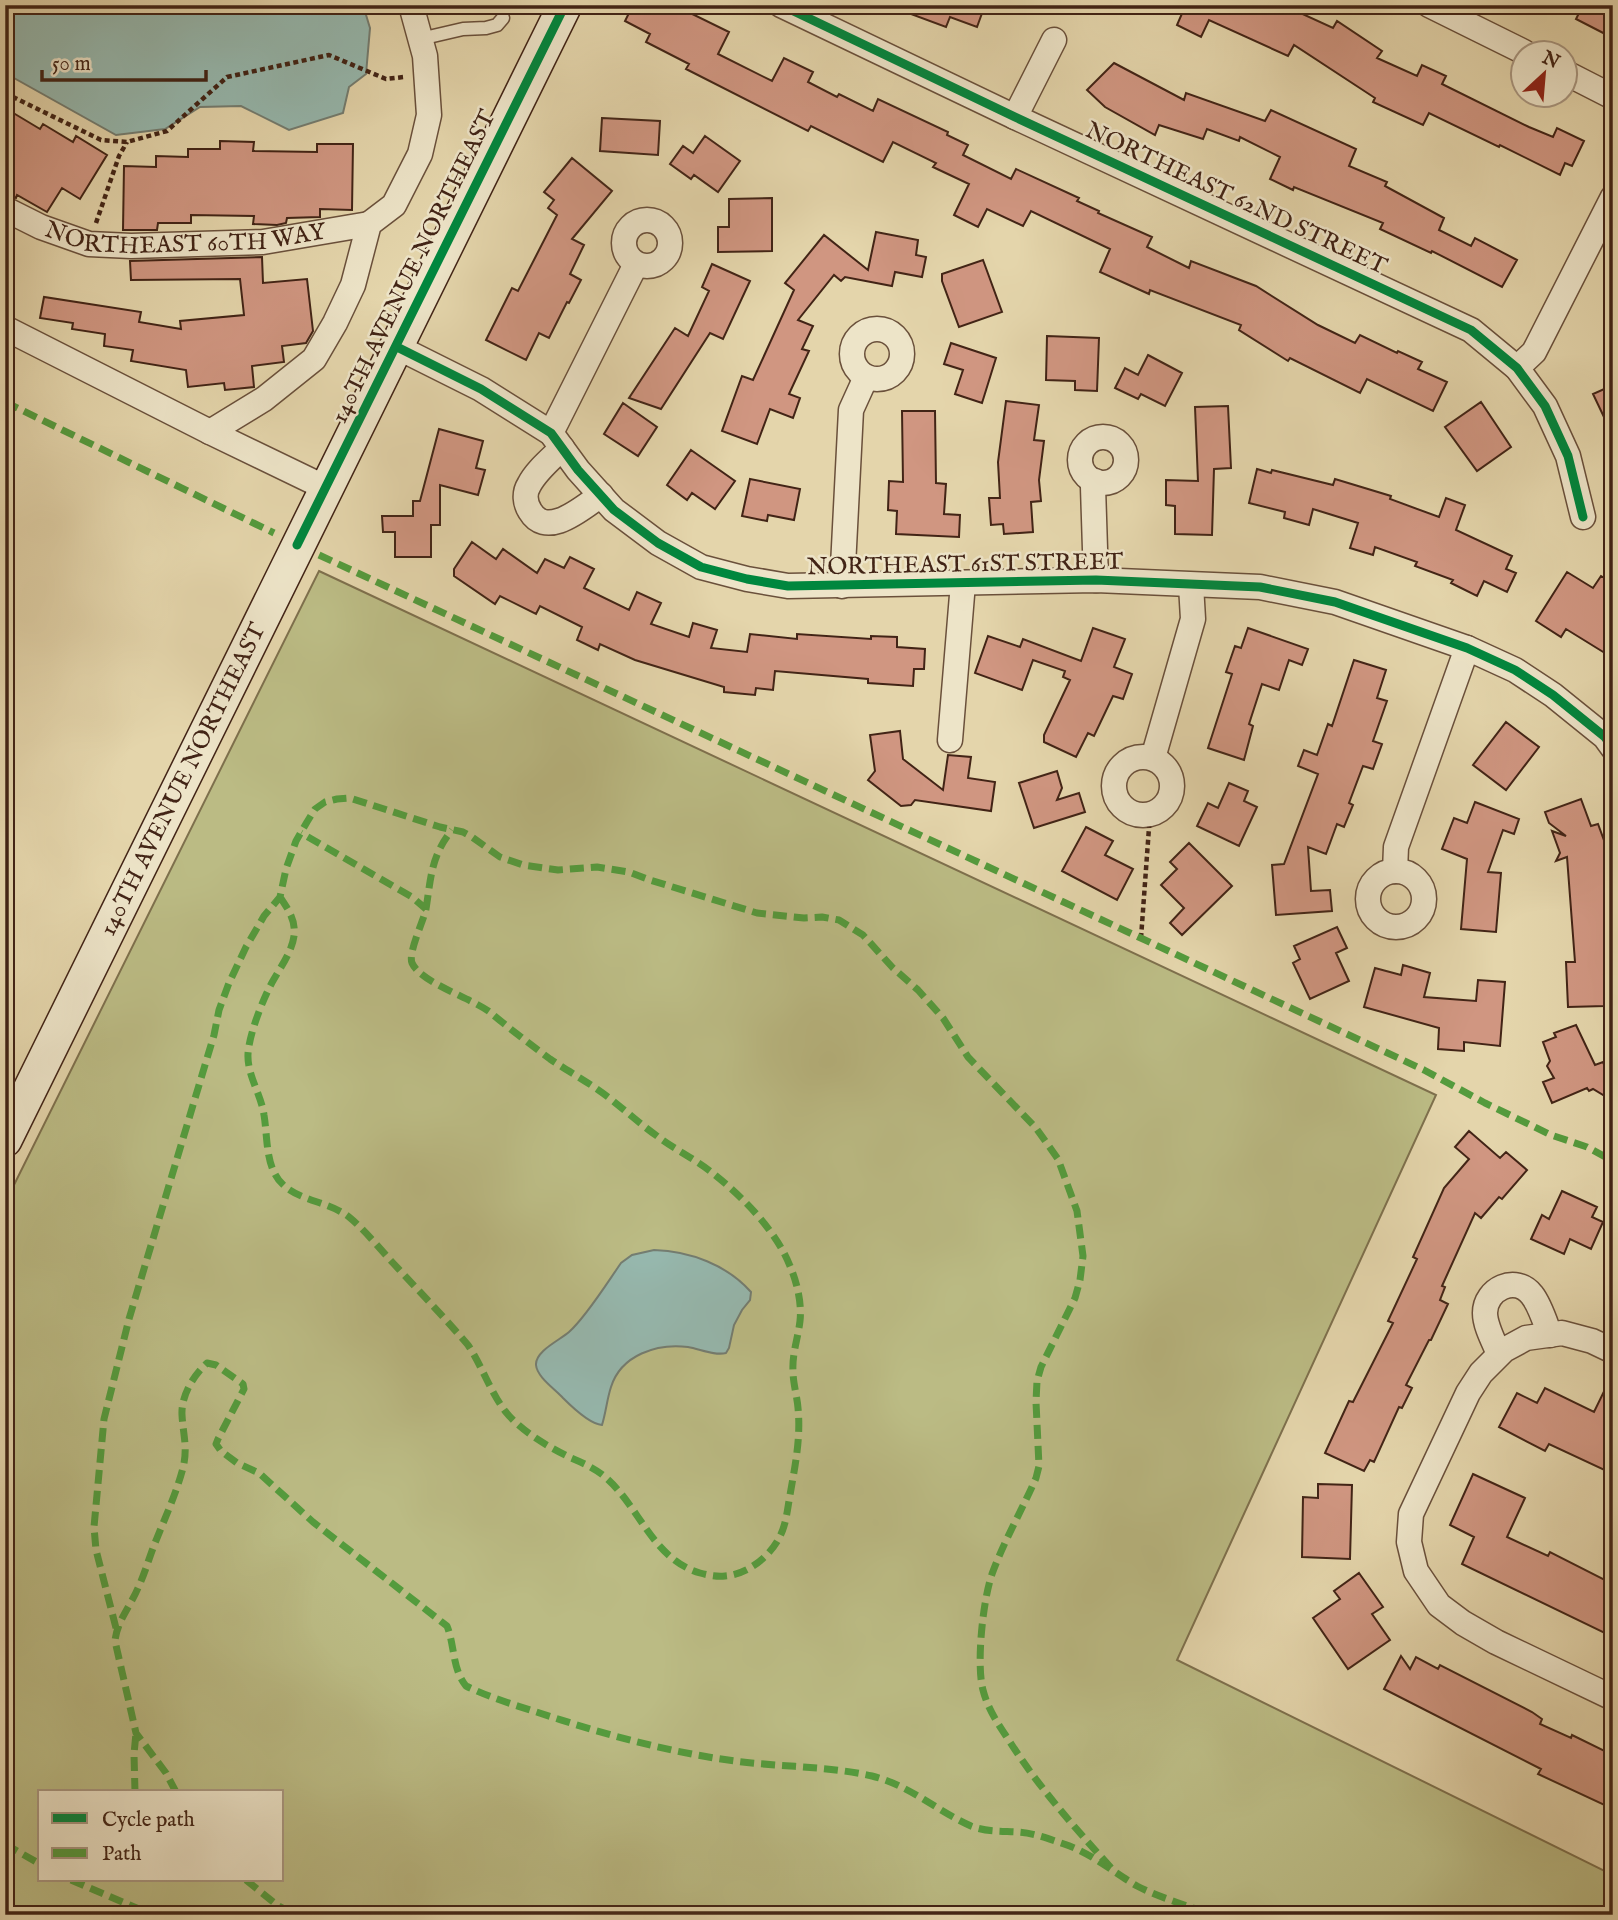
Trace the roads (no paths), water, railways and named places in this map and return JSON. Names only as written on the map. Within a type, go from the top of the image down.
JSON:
[{"type":"street","points":[[210,432],[264,399],[314,359],[353,285],[369,224],[394,205],[420,154],[429,115],[425,56],[411,5]]},
{"type":"street","name":"140TH AVENUE NORTHEAST","points":[[5,1140],[565,5]]},
{"type":"street","name":"NORTHEAST 62ND STREET","points":[[781,5],[1471,330],[1517,368],[1545,406],[1568,456],[1583,517]]},
{"type":"street","points":[[1429,5],[1510,45]]},
{"type":"street","points":[[1015,117],[1054,40]]},
{"type":"street","points":[[1580,80],[1613,97]]},
{"type":"street","points":[[1517,368],[1534,352],[1613,197]]},
{"type":"street","name":"NORTHEAST 60TH WAY","points":[[5,209],[41,227],[89,244],[131,246],[263,242],[369,224]]},
{"type":"street","points":[[601,495],[561,521],[546,523],[533,516],[526,501],[528,486],[557,440],[636,264]]},
{"type":"street","points":[[5,328],[326,488]]},
{"type":"street","name":"NORTHEAST 61ST STREET","points":[[397,347],[481,389],[557,440],[578,470],[614,510],[658,543],[701,567],[788,586],[1096,580],[1260,587],[1335,602],[1467,648],[1516,670],[1553,695],[1605,737],[1613,748]]},
{"type":"street","points":[[842,586],[851,411],[866,377]]},
{"type":"street","points":[[1095,481],[1096,580]]},
{"type":"street","points":[[950,740],[963,583]]},
{"type":"street","points":[[1153,758],[1193,619],[1191,585]]},
{"type":"street","points":[[1395,871],[1396,847],[1467,648]]},
{"type":"street","points":[[1133,757],[1153,758],[1167,769],[1171,778],[1171,796],[1159,811],[1141,816],[1131,813],[1122,807],[1113,790],[1117,770],[1133,757]]},
{"type":"street","points":[[1499,1354],[1485,1310],[1492,1293],[1499,1288],[1514,1285],[1534,1296],[1538,1336]]},
{"type":"street","points":[[1613,1351],[1592,1341],[1562,1333],[1538,1336],[1499,1354],[1481,1373],[1468,1393],[1411,1514],[1409,1542],[1416,1572],[1439,1605],[1496,1643],[1613,1698]]},
{"type":"lane","points":[[420,39],[463,29],[486,28],[497,24],[503,18]]},
{"type":"lane","points":[[5,1910],[11,1915]]},
{"type":"water","points":[[5,5],[363,5],[370,28],[366,74],[349,87],[343,113],[289,130],[241,106],[200,107],[165,129],[116,135],[5,73]]},
{"type":"water","points":[[654,1250],[681,1253],[719,1267],[751,1292],[750,1300],[734,1325],[726,1353],[717,1354],[676,1346],[653,1349],[632,1359],[616,1376],[602,1425],[597,1424],[576,1410],[547,1383],[537,1369],[537,1360],[539,1355],[576,1326],[621,1263],[632,1255]]}]
